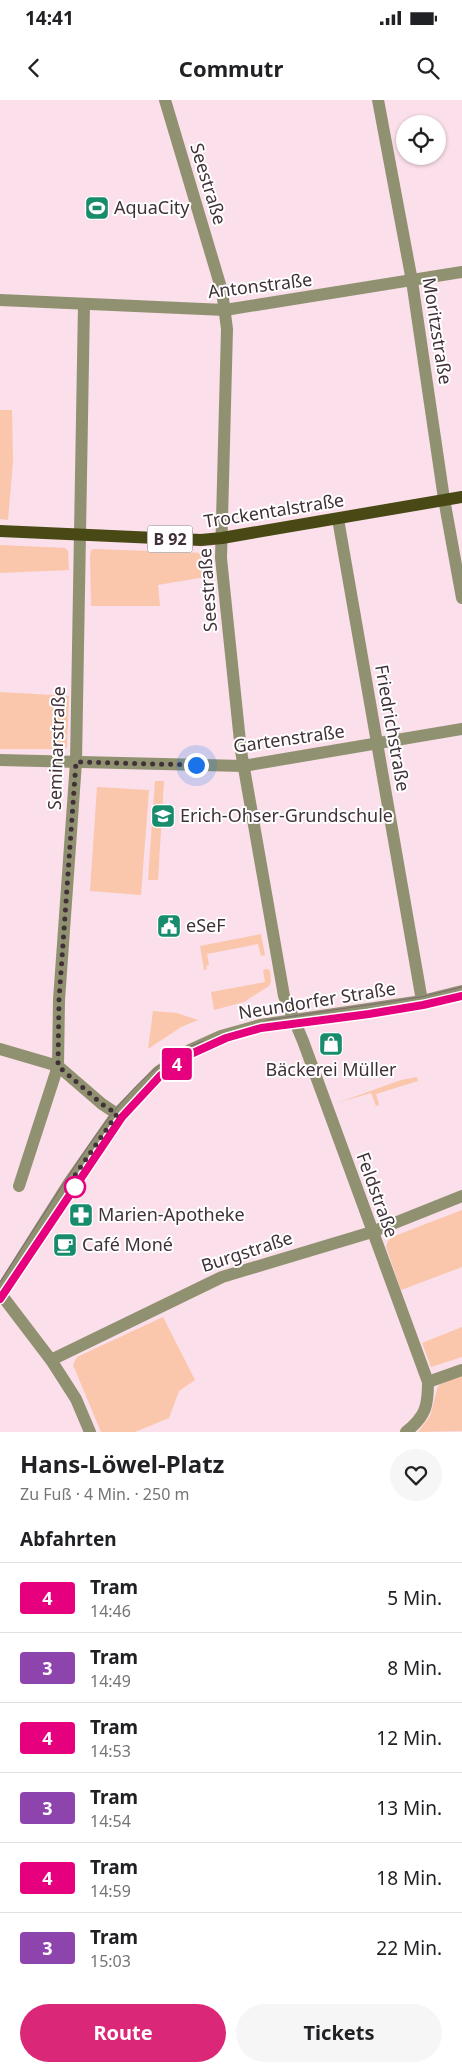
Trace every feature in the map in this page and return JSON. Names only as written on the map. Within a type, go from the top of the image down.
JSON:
[{"type":"main road","name":"Trockentalstraße","points":[[0,531],[201,540],[338,520],[462,496]]},
{"type":"street","name":"Seestraße","points":[[165,100],[222,291],[225,310],[227,329],[221,558],[243,766],[277,961],[284,996],[293,1020]]},
{"type":"street","name":"Moritzstraße","points":[[378,100],[412,281],[444,500],[462,598]]},
{"type":"street","name":"Antonstraße","points":[[0,300],[225,310],[462,272]]},
{"type":"street","name":"Seminarstraße","points":[[20,1186],[58,1066],[59,1000],[76,762],[84,304]]},
{"type":"street","name":"Friedrichstraße","points":[[338,520],[422,1001]]},
{"type":"street","name":"Gartenstraße","points":[[0,760],[243,766],[462,729]]},
{"type":"street","name":"Neundorfer Straße","points":[[0,1292],[69,1184],[117,1114],[158,1072],[190,1050],[221,1036],[260,1025],[422,1001],[462,991]]},
{"type":"street","name":"Feldstraße","points":[[293,1020],[303,1041],[428,1382]]},
{"type":"street","points":[[0,1049],[58,1066],[102,1104],[117,1114]]},
{"type":"street","name":"Burgstraße","points":[[51,1360],[222,1277],[372,1232],[462,1196]]},
{"type":"street","points":[[0,1292],[51,1360],[76,1399],[90,1432]]},
{"type":"street","points":[[406,1432],[424,1413],[428,1402],[428,1382],[462,1370]]},
{"type":"shaded area","points":[[0,410],[12,410],[13,461],[8,520],[0,519]]},
{"type":"shaded area","points":[[0,545],[65,548],[68,551],[69,570],[0,573]]},
{"type":"shaded area","points":[[91,550],[206,553],[208,555],[201,556],[203,573],[210,573],[211,576],[158,585],[160,606],[91,606],[90,557]]},
{"type":"shaded area","points":[[0,692],[69,696],[67,747],[65,749],[0,749]]},
{"type":"shaded area","points":[[155,781],[164,781],[158,880],[148,880]]},
{"type":"shaded area","points":[[97,787],[149,790],[141,895],[90,891]]},
{"type":"shaded area","points":[[261,934],[265,955],[261,956],[258,944],[207,954],[209,965],[204,970],[200,946]]},
{"type":"shaded area","points":[[268,969],[271,982],[269,986],[244,1002],[214,1010],[211,992],[265,982],[263,970]]},
{"type":"shaded area","points":[[153,1011],[177,1013],[198,1020],[181,1027],[148,1049]]},
{"type":"shaded area","points":[[417,1077],[418,1081],[376,1094],[379,1105],[376,1106],[371,1093],[337,1103],[401,1080]]},
{"type":"shaded area","points":[[462,1210],[462,1267],[401,1290],[386,1247],[388,1241],[392,1237]]},
{"type":"shaded area","points":[[163,1317],[195,1380],[179,1391],[169,1418],[135,1432],[101,1432],[73,1365],[77,1357]]},
{"type":"shaded area","points":[[462,1327],[462,1357],[431,1367],[422,1343]]},
{"type":"shaded area","points":[[462,1376],[462,1431],[418,1432],[430,1416],[438,1386],[452,1378]]},
{"type":"tram line","points":[[267,1020],[421,997],[462,987]]},
{"type":"tram line","points":[[0,1299],[122,1117],[161,1075],[193,1053],[226,1038],[261,1028],[369,1014],[462,996]]},
{"type":"tram line","name":"4","points":[[0,1299],[122,1117],[161,1075],[193,1053],[226,1038],[261,1028],[369,1014],[462,996]]},
{"type":"tram line","points":[[0,1282],[89,1146],[121,1103],[139,1083],[159,1066],[180,1052],[203,1041]]},
{"type":"place","name":"AquaCity","points":[[97,208]]},
{"type":"place","name":"Erich-Ohser-Grundschule","points":[[163,816]]},
{"type":"place","name":"eSeF","points":[[169,926]]},
{"type":"place","name":"Bäckerei Müller","points":[[331,1044]]},
{"type":"place","name":"Marien-Apotheke","points":[[81,1215]]},
{"type":"place","name":"Café Moné","points":[[65,1245]]},
{"type":"route","points":[[75,1187],[69,1184],[117,1114],[102,1104],[58,1066],[59,1000],[76,762],[196,765]]}]
